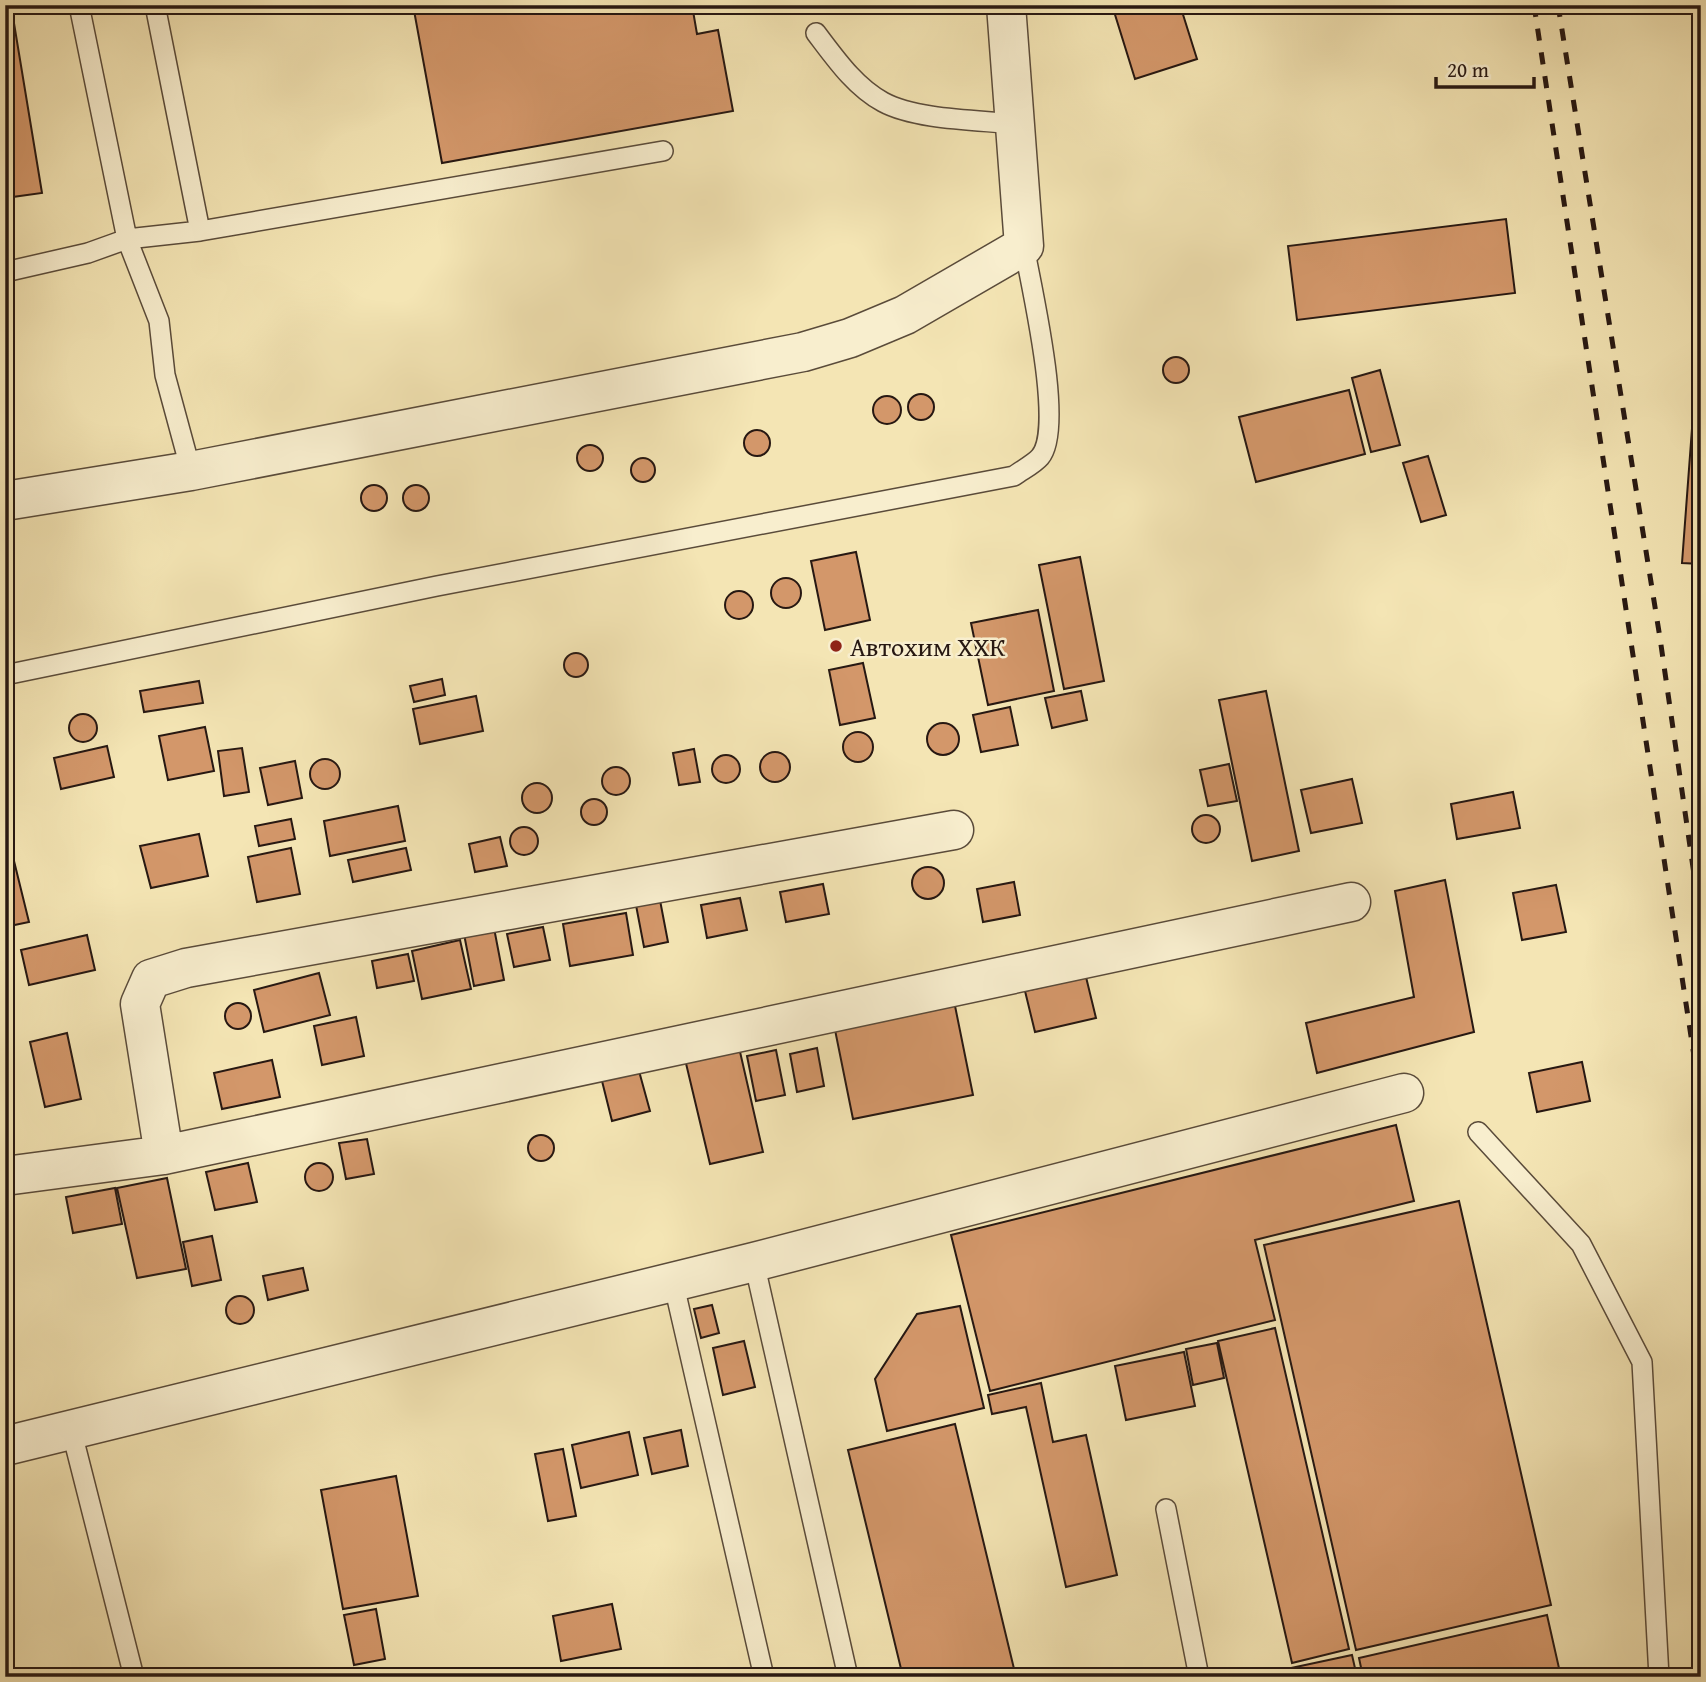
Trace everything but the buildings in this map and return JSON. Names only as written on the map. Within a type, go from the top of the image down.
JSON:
[{"type":"street","points":[[5,500],[191,471],[803,352],[850,338],[905,315],[1024,246],[1006,5]]},
{"type":"street","points":[[164,1155],[140,1004],[151,979],[186,968],[954,830]]},
{"type":"street","points":[[5,1176],[164,1155],[1351,902]]},
{"type":"street","points":[[5,1446],[754,1262],[1405,1093]]},
{"type":"lane","points":[[79,5],[127,239],[159,321],[165,374],[191,471]]},
{"type":"lane","points":[[155,5],[200,231]]},
{"type":"lane","points":[[816,33],[844,70],[884,103],[935,117],[1016,124]]},
{"type":"lane","points":[[5,272],[88,253],[127,239],[200,231],[663,151]]},
{"type":"lane","points":[[5,675],[437,586],[1014,475],[1041,456],[1051,429],[1048,387],[1024,246]]},
{"type":"lane","points":[[1478,1132],[1581,1244],[1642,1362],[1659,1677]]},
{"type":"lane","points":[[754,1262],[848,1677]]},
{"type":"lane","points":[[673,1281],[764,1677]]},
{"type":"lane","points":[[71,1429],[134,1677]]},
{"type":"lane","points":[[1166,1509],[1199,1677]]},
{"type":"railway","points":[[1534,5],[1701,1102]]},
{"type":"railway","points":[[1558,5],[1660,638],[1701,923]]},
{"type":"place","name":"Автохим ХХК","points":[[836,646]]}]
